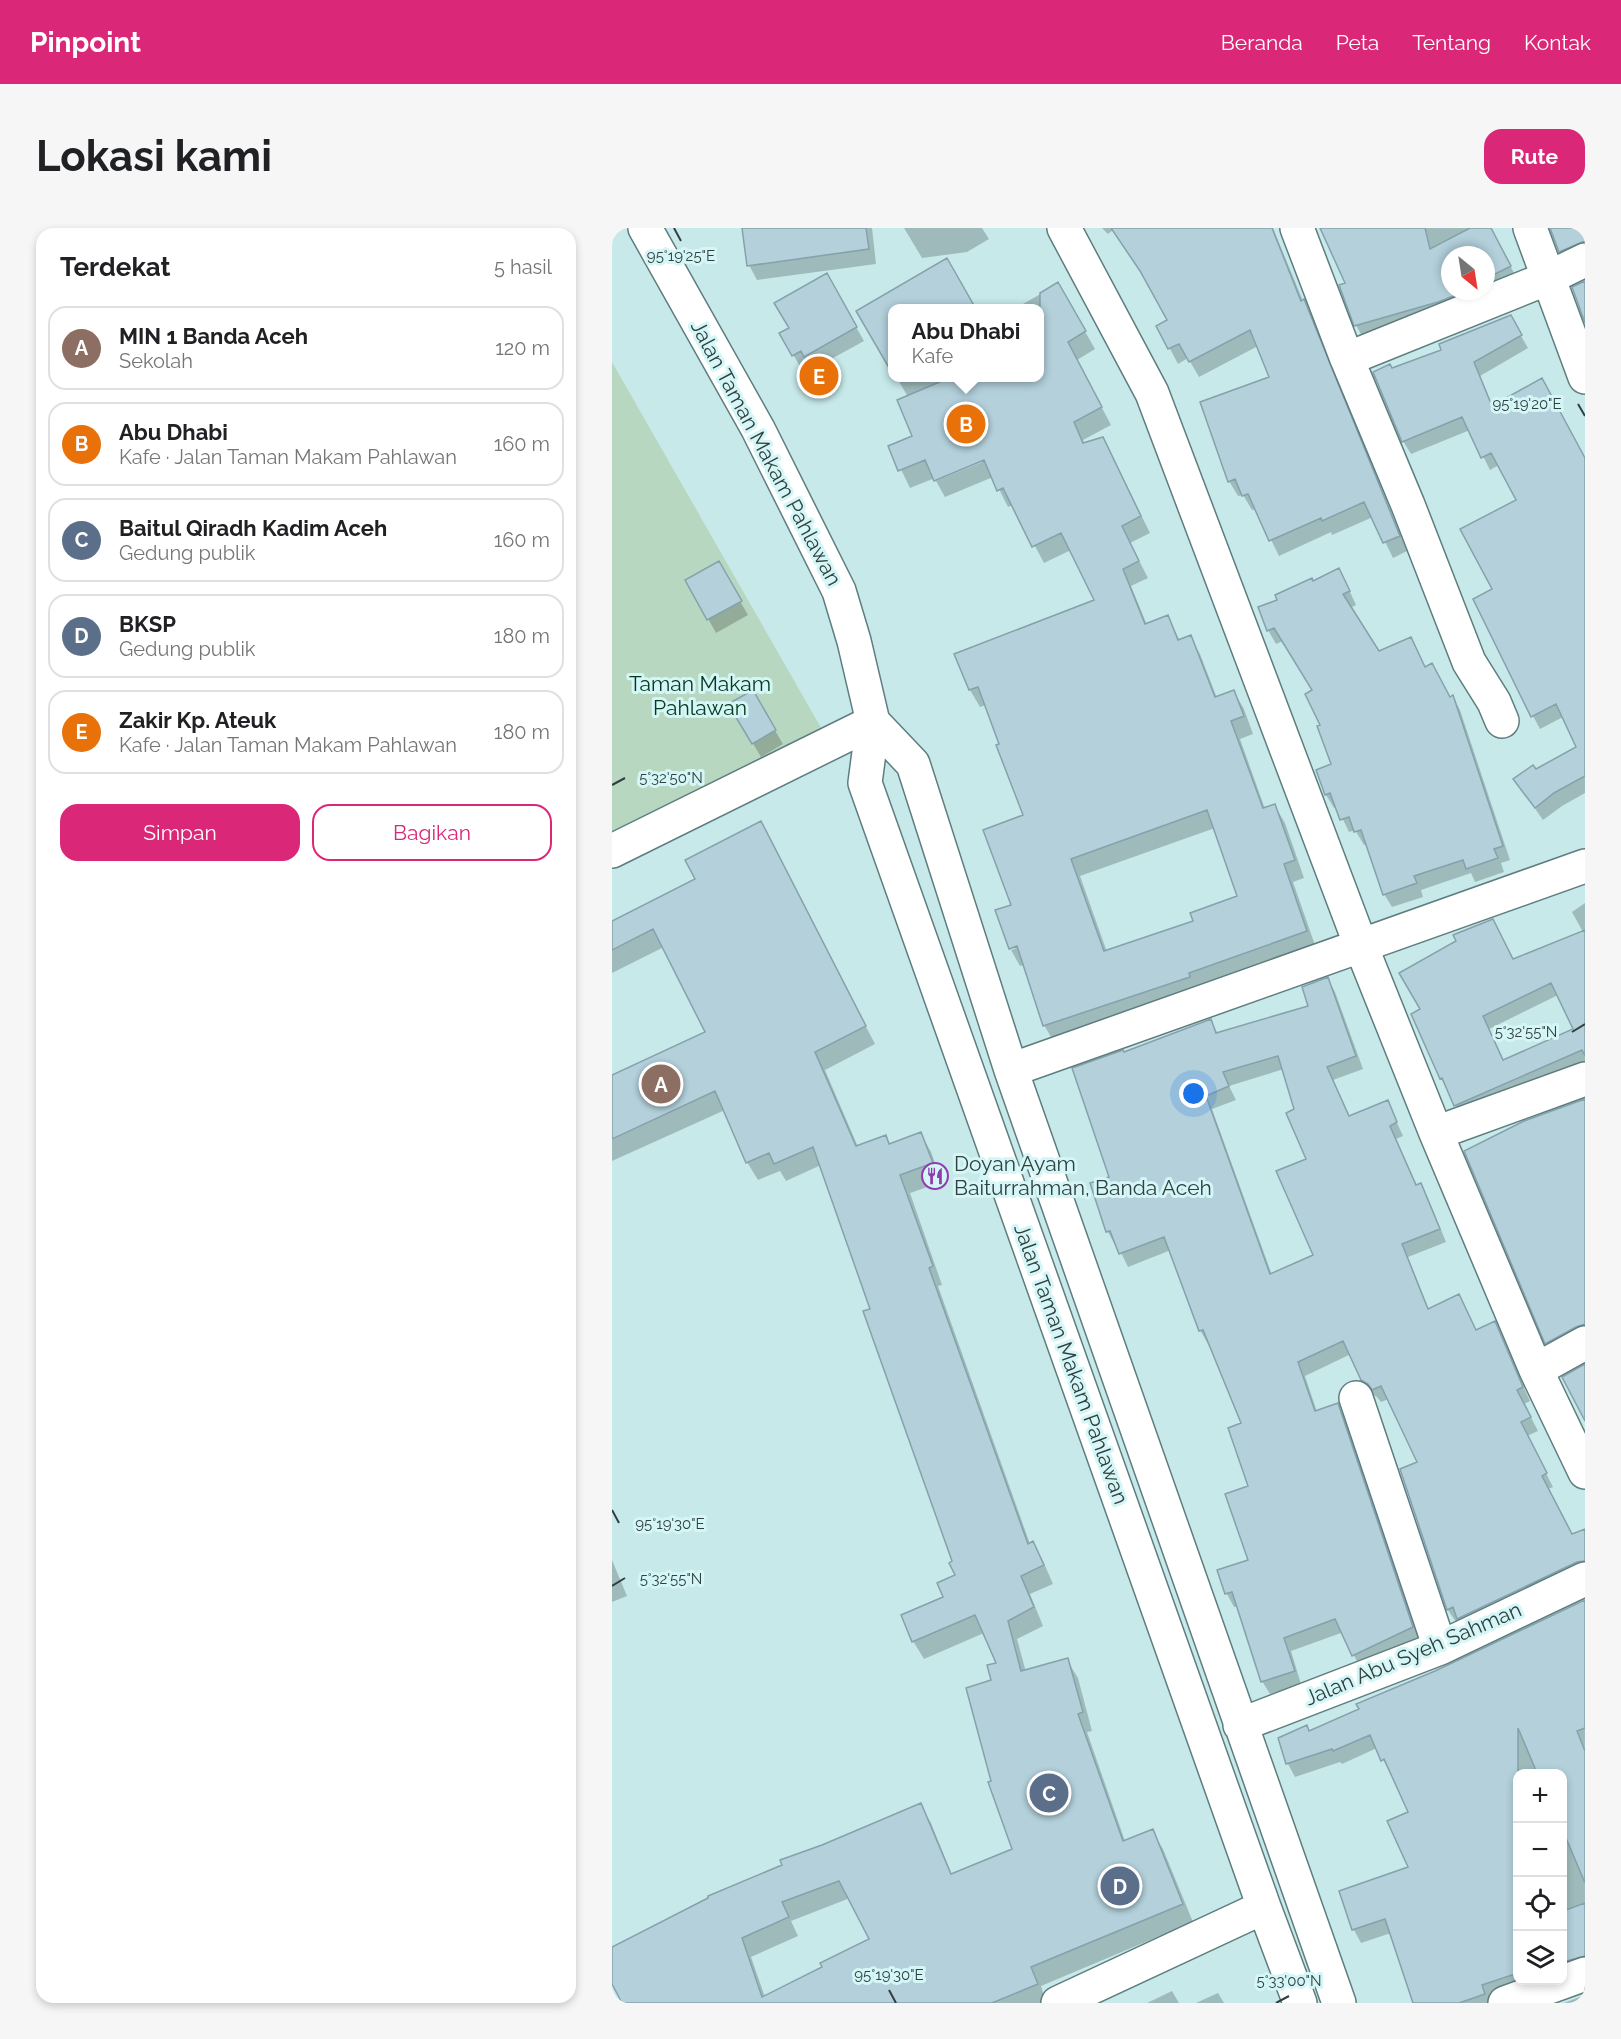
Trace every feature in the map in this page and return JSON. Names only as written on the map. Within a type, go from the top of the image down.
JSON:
[{"type":"street","name":"Jalan Taman Makam Pahlawan","points":[[645,228],[758,429],[839,591],[873,722],[865,783],[1300,2003]]},
{"type":"street","points":[[1064,228],[1152,393],[1360,946],[1536,1370],[1585,1472]]},
{"type":"street","points":[[1297,228],[1469,662],[1494,702],[1502,721]]},
{"type":"street","points":[[1530,228],[1585,377]]},
{"type":"street","points":[[1347,359],[1548,278],[1585,260]]},
{"type":"street","name":"Jalan Taman Makam Pahlawan","points":[[873,722],[913,764],[1011,1070]]},
{"type":"street","points":[[612,851],[873,722]]},
{"type":"street","points":[[1339,2003],[1011,1070],[1585,866]]},
{"type":"street","points":[[1436,1133],[1585,1079]]},
{"type":"street","points":[[1536,1370],[1585,1343]]},
{"type":"street","points":[[1356,1398],[1440,1648]]},
{"type":"street","name":"Jalan Abu Syeh Sahman","points":[[1240,1725],[1440,1648],[1585,1579]]},
{"type":"street","points":[[1058,2003],[1264,1906]]},
{"type":"street","points":[[1505,2003],[1585,1974]]},
{"type":"green space","name":"Taman Makam Pahlawan","points":[[612,362],[824,733],[612,841]]},
{"type":"building","points":[[742,228],[866,228],[869,249],[747,266]]},
{"type":"building","points":[[1111,228],[1272,228],[1301,301],[1304,299],[1400,536],[1383,543],[1364,502],[1269,541],[1248,494],[1242,496],[1235,479],[1228,482],[1200,402],[1269,377],[1250,330],[1189,362],[1179,344],[1168,349],[1156,326],[1167,320],[1140,271]]},
{"type":"building","points":[[1320,228],[1425,228],[1430,249],[1470,228],[1491,228],[1511,266],[1495,274],[1495,246],[1441,246],[1441,300],[1443,300],[1354,326],[1339,285],[1345,283]]},
{"type":"building","points":[[1550,228],[1585,228],[1585,241],[1559,252]]},
{"type":"building","points":[[947,258],[973,304],[888,304],[888,366],[856,311]]},
{"type":"building","points":[[827,273],[857,327],[804,357],[801,351],[792,356],[779,333],[789,328],[774,303]]},
{"type":"building","points":[[1585,281],[1585,323],[1572,287]]},
{"type":"building","points":[[1058,282],[1086,331],[1068,342],[1102,407],[1074,422],[1083,443],[1103,437],[1141,516],[1122,526],[1139,561],[1123,569],[1145,624],[1168,615],[1178,640],[1191,635],[1215,697],[1234,690],[1244,716],[1231,721],[1263,808],[1275,804],[1295,860],[1284,864],[1307,931],[1189,973],[1190,977],[1043,1026],[1017,946],[1009,949],[995,910],[1011,905],[983,830],[1023,815],[996,745],[999,744],[978,687],[969,690],[954,654],[1094,600],[1061,533],[1032,547],[1003,488],[997,491],[984,460],[934,481],[925,460],[898,471],[888,446],[912,436],[897,400],[940,382],[1044,382],[1044,304],[1040,304],[1040,293]],"holes":[[[1207,810],[1237,896],[1190,913],[1193,921],[1104,951],[1071,859]]]},
{"type":"building","points":[[1511,315],[1522,335],[1474,362],[1492,406],[1542,378],[1585,458],[1585,776],[1554,793],[1535,808],[1513,779],[1533,765],[1536,769],[1576,747],[1556,704],[1531,717],[1473,599],[1492,589],[1460,529],[1516,500],[1491,453],[1481,458],[1462,417],[1402,442],[1373,372],[1390,364],[1392,368],[1441,350],[1439,344]]},
{"type":"building","points":[[719,561],[742,601],[707,620],[685,580]]},
{"type":"building","points":[[1339,568],[1350,591],[1343,594],[1379,651],[1411,637],[1425,667],[1432,663],[1450,697],[1453,695],[1503,846],[1494,849],[1498,858],[1466,869],[1463,860],[1414,876],[1417,883],[1383,895],[1361,830],[1354,832],[1349,817],[1340,820],[1330,793],[1325,795],[1316,770],[1331,764],[1317,726],[1320,725],[1305,694],[1312,690],[1274,628],[1267,631],[1258,607],[1277,600],[1275,595],[1312,578],[1313,581]]},
{"type":"building","points":[[753,690],[776,730],[752,744],[728,704]]},
{"type":"building","points":[[761,821],[866,1026],[815,1052],[856,1146],[886,1135],[889,1144],[921,1132],[933,1163],[900,1175],[933,1266],[929,1268],[1028,1544],[1033,1541],[1044,1565],[1021,1576],[1034,1607],[1008,1621],[1021,1671],[1068,1658],[1083,1712],[1078,1714],[1123,1841],[1153,1829],[1183,1904],[1031,1967],[1038,1984],[992,2003],[622,2003],[612,1984],[612,1947],[708,1896],[782,1865],[780,1860],[822,1845],[921,1803],[951,1874],[1012,1849],[988,1782],[991,1781],[966,1688],[991,1680],[987,1665],[996,1663],[975,1615],[912,1642],[901,1615],[943,1597],[937,1583],[955,1575],[863,1311],[870,1309],[813,1147],[774,1164],[769,1153],[746,1163],[715,1091],[612,1139],[612,1075],[705,1032],[653,929],[612,950],[612,921],[695,879],[685,860]],"holes":[[[839,1881],[869,1939],[820,1963],[822,1967],[762,1997],[742,1938],[789,1917],[782,1902]]]},
{"type":"building","points":[[1493,919],[1513,959],[1585,930],[1585,1056],[1582,1050],[1454,1106],[1411,1014],[1420,1009],[1399,973],[1456,941],[1453,935]],"holes":[[[1551,983],[1573,1029],[1503,1060],[1483,1016]]]},
{"type":"building","points":[[1328,977],[1356,1056],[1327,1067],[1349,1116],[1388,1100],[1397,1122],[1390,1126],[1416,1185],[1421,1183],[1440,1229],[1402,1244],[1428,1309],[1459,1294],[1476,1330],[1495,1321],[1523,1387],[1517,1390],[1531,1417],[1521,1422],[1547,1473],[1542,1476],[1572,1534],[1585,1529],[1585,1561],[1577,1562],[1457,1619],[1453,1607],[1447,1610],[1400,1469],[1417,1462],[1381,1386],[1372,1390],[1361,1380],[1343,1341],[1298,1362],[1315,1411],[1338,1403],[1413,1627],[1352,1656],[1335,1619],[1284,1638],[1295,1671],[1261,1682],[1232,1592],[1225,1594],[1217,1570],[1248,1560],[1225,1494],[1248,1486],[1228,1428],[1241,1423],[1203,1330],[1199,1331],[1164,1237],[1119,1254],[1110,1231],[1106,1232],[1090,1183],[1109,1177],[1072,1068],[1123,1050],[1124,1052],[1211,1019],[1216,1033],[1308,1006],[1302,987]],"holes":[[[1278,1056],[1294,1109],[1286,1113],[1306,1159],[1276,1171],[1313,1255],[1270,1274],[1206,1096],[1229,1086],[1223,1072]]]},
{"type":"building","points":[[1585,1099],[1585,1324],[1545,1344],[1464,1151],[1524,1121]]},
{"type":"building","points":[[1585,1364],[1585,1421],[1562,1377]]},
{"type":"building","points":[[1585,1600],[1585,1728],[1577,1731],[1585,1751],[1585,1883],[1567,1840],[1567,1769],[1535,1769],[1518,1728],[1518,1769],[1513,1769],[1513,1975],[1482,1985],[1485,1994],[1459,2003],[1413,2003],[1385,1919],[1352,1930],[1339,1891],[1408,1867],[1387,1821],[1408,1812],[1384,1759],[1381,1761],[1370,1735],[1333,1751],[1332,1749],[1286,1764],[1278,1738],[1307,1725],[1309,1731],[1359,1709],[1356,1704],[1435,1671]]},
{"type":"building","points":[[1585,1903],[1585,1956],[1567,1961],[1567,1931],[1567,1910]]},
{"type":"place","name":"Zakir Kp. Ateuk","points":[[819,376]]},
{"type":"place","name":"Abu Dhabi","points":[[966,424]]},
{"type":"place","name":"MIN 1 Banda Aceh","points":[[661,1084]]},
{"type":"place","name":"Doyan Ayam Baiturrahman, Banda Aceh","points":[[935,1176]]},
{"type":"place","name":"Baitul Qiradh Kadim Aceh","points":[[1049,1793]]},
{"type":"place","name":"BKSP","points":[[1120,1886]]}]
